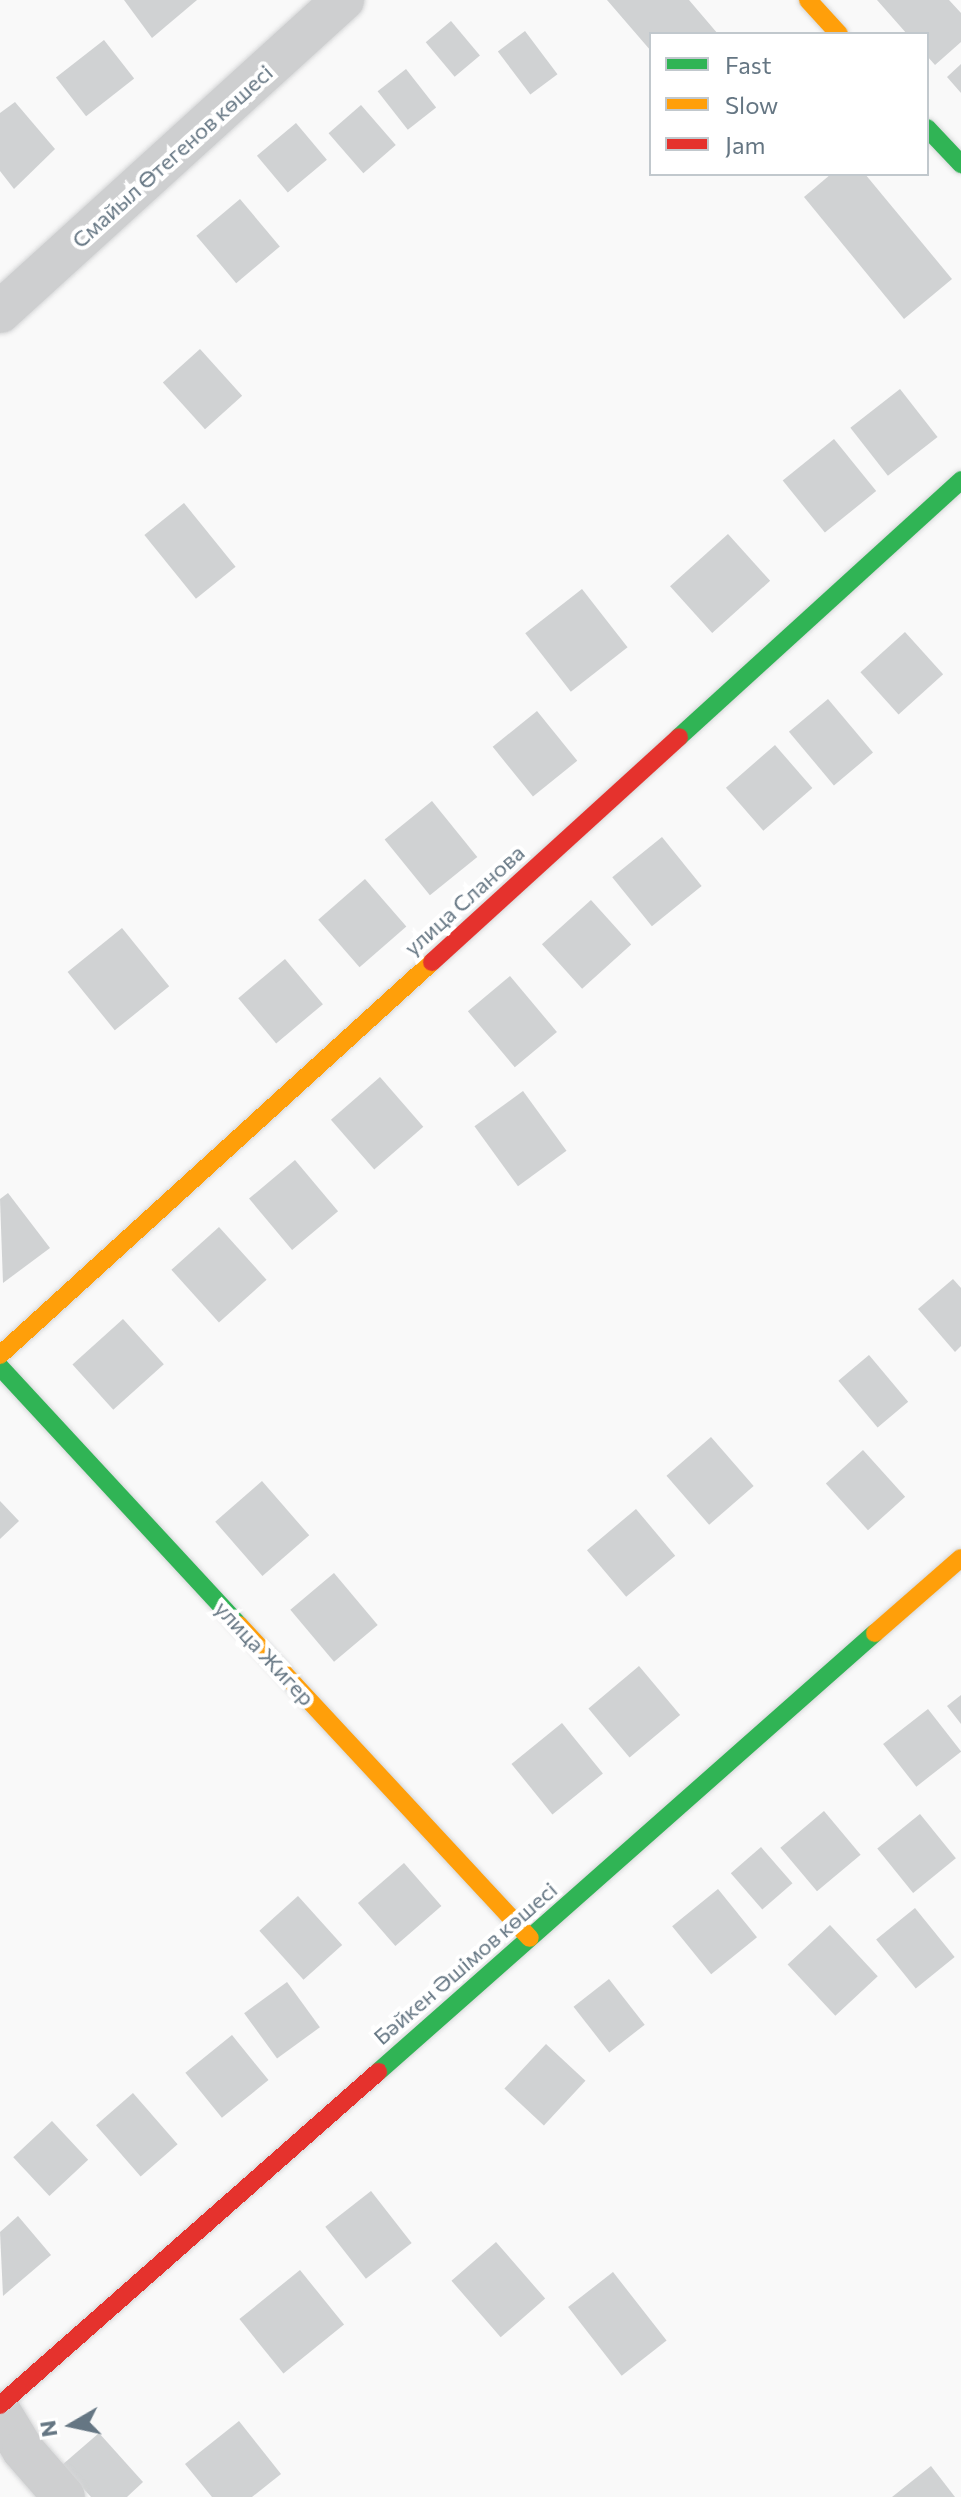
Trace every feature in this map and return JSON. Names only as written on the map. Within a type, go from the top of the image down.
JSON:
[{"type":"street","name":"Смайыл Өтегенов көшесі","points":[[0,312],[343,0]]},
{"type":"street","points":[[808,0],[837,32]]},
{"type":"street","points":[[929,130],[961,164]]},
{"type":"street","name":"улица Сланова","points":[[0,1355],[961,480]]},
{"type":"street","name":"улица Жигер","points":[[0,1367],[530,1938]]},
{"type":"street","name":"Бәйкен Әшімов көшесі","points":[[0,2405],[961,1558]]},
{"type":"street","points":[[0,2412],[23,2450],[64,2497]]},
{"type":"building","points":[[124,0],[197,0],[152,38]]},
{"type":"building","points":[[607,0],[689,0],[716,32],[649,32],[649,49]]},
{"type":"building","points":[[877,0],[949,0],[961,13],[961,42],[935,65],[929,58],[929,32],[905,32]]},
{"type":"building","points":[[451,21],[480,55],[455,77],[426,42]]},
{"type":"building","points":[[525,31],[557,74],[530,95],[498,51]]},
{"type":"building","points":[[104,40],[134,79],[86,116],[56,78]]},
{"type":"building","points":[[961,64],[961,93],[947,77]]},
{"type":"building","points":[[406,69],[436,108],[408,130],[378,91]]},
{"type":"building","points":[[15,102],[55,149],[14,189],[0,171],[0,113]]},
{"type":"building","points":[[361,105],[396,145],[363,173],[329,133]]},
{"type":"building","points":[[296,123],[327,160],[288,193],[257,156]]},
{"type":"building","points":[[829,176],[867,176],[952,279],[904,319],[804,197]]},
{"type":"building","points":[[240,199],[280,246],[236,283],[196,236]]},
{"type":"building","points":[[200,349],[242,396],[205,429],[163,382]]},
{"type":"building","points":[[900,389],[938,437],[888,476],[850,428]]},
{"type":"building","points":[[834,439],[876,491],[825,533],[783,481]]},
{"type":"building","points":[[184,503],[236,567],[196,599],[144,535]]},
{"type":"building","points":[[728,534],[770,581],[712,633],[670,586]]},
{"type":"building","points":[[582,589],[628,647],[571,692],[525,633]]},
{"type":"building","points":[[905,632],[943,674],[899,715],[860,672]]},
{"type":"building","points":[[828,699],[873,753],[834,785],[789,732]]},
{"type":"building","points":[[537,711],[577,761],[533,797],[493,747]]},
{"type":"building","points":[[775,745],[812,788],[763,831],[726,788]]},
{"type":"building","points":[[432,801],[477,857],[430,895],[385,839]]},
{"type":"building","points":[[662,837],[702,886],[652,926],[612,877]]},
{"type":"building","points":[[365,879],[406,927],[360,967],[318,920]]},
{"type":"building","points":[[591,900],[631,945],[582,989],[542,944]]},
{"type":"building","points":[[122,928],[169,986],[115,1030],[68,972]]},
{"type":"building","points":[[285,959],[323,1004],[276,1043],[238,998]]},
{"type":"building","points":[[510,976],[557,1032],[515,1067],[468,1011]]},
{"type":"building","points":[[380,1077],[423,1127],[374,1169],[331,1120]]},
{"type":"building","points":[[523,1091],[566,1151],[518,1186],[474,1126]]},
{"type":"building","points":[[295,1160],[338,1211],[292,1250],[249,1199]]},
{"type":"building","points":[[8,1193],[50,1248],[3,1283],[0,1199]]},
{"type":"building","points":[[219,1227],[267,1280],[219,1323],[171,1270]]},
{"type":"building","points":[[953,1279],[961,1288],[961,1346],[955,1352],[918,1309]]},
{"type":"building","points":[[123,1319],[164,1364],[113,1410],[72,1365]]},
{"type":"building","points":[[869,1355],[908,1402],[878,1427],[838,1381]]},
{"type":"building","points":[[711,1437],[754,1486],[709,1525],[666,1476]]},
{"type":"building","points":[[863,1450],[905,1497],[868,1530],[826,1483]]},
{"type":"building","points":[[262,1481],[309,1535],[262,1576],[215,1522]]},
{"type":"building","points":[[0,1501],[19,1521],[0,1539]]},
{"type":"building","points":[[636,1509],[675,1556],[626,1597],[587,1550]]},
{"type":"building","points":[[334,1573],[378,1625],[334,1662],[290,1610]]},
{"type":"building","points":[[639,1666],[680,1715],[630,1757],[588,1708]]},
{"type":"building","points":[[961,1695],[961,1724],[947,1706]]},
{"type":"building","points":[[928,1709],[961,1752],[916,1787],[883,1744]]},
{"type":"building","points":[[562,1723],[603,1774],[552,1814],[511,1764]]},
{"type":"building","points":[[824,1811],[861,1855],[817,1891],[780,1848]]},
{"type":"building","points":[[920,1814],[956,1858],[913,1893],[877,1849]]},
{"type":"building","points":[[761,1847],[792,1883],[762,1909],[731,1873]]},
{"type":"building","points":[[404,1863],[441,1906],[395,1946],[358,1903]]},
{"type":"building","points":[[718,1889],[757,1937],[711,1974],[672,1926]]},
{"type":"building","points":[[298,1896],[342,1945],[304,1980],[259,1931]]},
{"type":"building","points":[[915,1908],[955,1957],[916,1988],[876,1939]]},
{"type":"building","points":[[830,1925],[878,1976],[835,2016],[788,1965]]},
{"type":"building","points":[[609,1979],[645,2025],[609,2052],[574,2007]]},
{"type":"building","points":[[287,1982],[320,2027],[277,2058],[244,2013]]},
{"type":"building","points":[[232,2035],[269,2080],[222,2118],[185,2073]]},
{"type":"building","points":[[546,2044],[585,2081],[544,2125],[504,2089]]},
{"type":"building","points":[[133,2093],[178,2144],[141,2176],[96,2125]]},
{"type":"building","points":[[52,2121],[88,2160],[49,2196],[13,2157]]},
{"type":"building","points":[[371,2191],[412,2243],[366,2279],[325,2227]]},
{"type":"building","points":[[18,2216],[51,2255],[3,2296],[0,2232]]},
{"type":"building","points":[[496,2242],[545,2299],[501,2337],[451,2281]]},
{"type":"building","points":[[300,2270],[344,2324],[283,2373],[239,2319]]},
{"type":"building","points":[[613,2272],[667,2341],[622,2376],[568,2307]]},
{"type":"building","points":[[239,2421],[281,2474],[252,2497],[212,2497],[185,2464]]},
{"type":"building","points":[[99,2433],[143,2482],[127,2497],[91,2497],[62,2465]]},
{"type":"building","points":[[931,2466],[955,2497],[892,2497]]},
{"type":"traffic: fast","points":[[929,130],[961,164]]},
{"type":"traffic: fast","points":[[679,737],[961,480]]},
{"type":"traffic: fast","points":[[0,1367],[239,1625]]},
{"type":"traffic: fast","points":[[378,2072],[875,1633]]},
{"type":"traffic: slow","points":[[808,0],[837,32]]},
{"type":"traffic: slow","points":[[0,1355],[432,962]]},
{"type":"traffic: slow","points":[[875,1633],[961,1558]]},
{"type":"traffic: slow","points":[[239,1625],[530,1938]]},
{"type":"traffic: jam","points":[[432,962],[679,737]]},
{"type":"traffic: jam","points":[[0,2405],[378,2072]]}]
